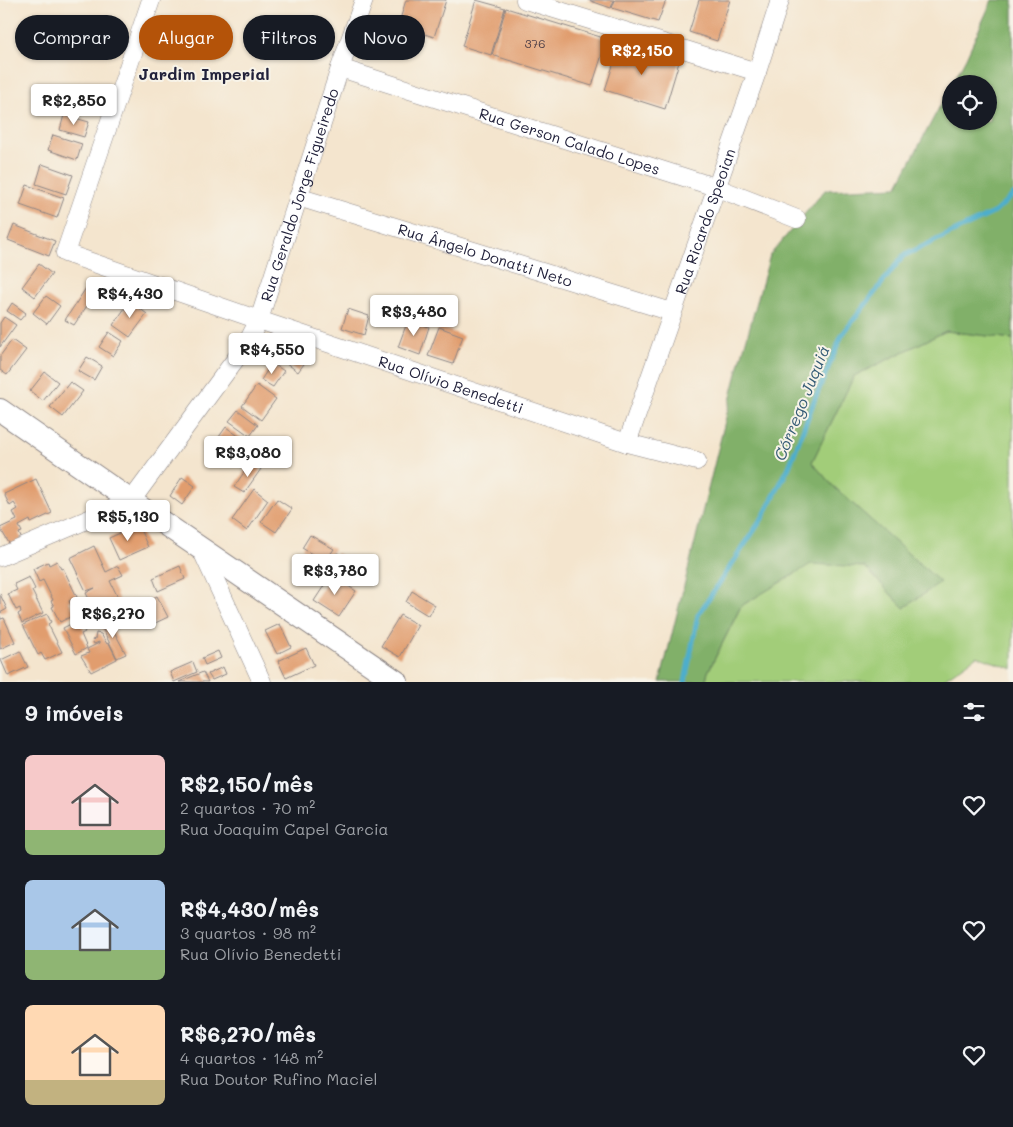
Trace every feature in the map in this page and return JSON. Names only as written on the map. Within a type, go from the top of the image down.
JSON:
[{"type":"street","name":"Rua Olívio Benedetti","points":[[150,0],[65,253],[627,443],[697,461]]},
{"type":"street","name":"Rua Geraldo Jorge Figueiredo","points":[[131,501],[246,345],[259,320],[340,68],[364,0]]},
{"type":"street","points":[[525,0],[757,72]]},
{"type":"street","name":"Rua Ricardo Speoian","points":[[627,443],[757,72],[780,0]]},
{"type":"street","name":"Rua Gerson Calado Lopes","points":[[340,68],[715,188],[797,219]]},
{"type":"street","name":"Rua Ângelo Donatti Neto","points":[[298,197],[672,312]]},
{"type":"street","points":[[0,410],[397,682]]},
{"type":"street","points":[[0,557],[131,501]]},
{"type":"street","points":[[201,548],[262,682]]},
{"type":"green space","points":[[992,0],[1013,0],[1013,339],[946,331],[854,376],[812,462],[832,485],[940,582],[904,608],[865,567],[811,564],[741,606],[708,672],[705,682],[660,682],[737,373],[770,255],[825,190],[897,187],[942,102],[942,130],[997,130],[997,75],[957,75]]},
{"type":"green space","points":[[946,331],[1013,339],[1013,669],[977,656],[940,682],[705,682],[708,672],[741,606],[811,563],[865,567],[904,608],[939,582],[832,485],[812,462],[854,376]]},
{"type":"building","points":[[406,0],[446,0],[434,37],[425,34],[425,15],[401,15]]},
{"type":"building","points":[[476,0],[505,8],[491,55],[462,46]]},
{"type":"building","points":[[588,0],[614,0],[611,8]]},
{"type":"building","points":[[615,0],[666,0],[658,22],[612,8]]},
{"type":"building","points":[[699,0],[730,0],[717,41],[689,32]]},
{"type":"building","points":[[506,8],[607,39],[592,86],[492,55]]},
{"type":"building","points":[[620,44],[679,62],[665,109],[605,90]]},
{"type":"building","points":[[64,115],[89,122],[84,137],[60,130]]},
{"type":"building","points":[[53,135],[82,144],[77,160],[48,150]]},
{"type":"building","points":[[42,164],[73,175],[66,194],[36,184]]},
{"type":"building","points":[[27,185],[64,198],[57,218],[20,205]]},
{"type":"building","points":[[14,225],[55,241],[49,256],[8,240]]},
{"type":"building","points":[[39,264],[52,274],[35,297],[22,287]]},
{"type":"building","points":[[90,282],[99,288],[74,325],[65,320]]},
{"type":"building","points":[[46,296],[60,306],[47,324],[33,313]]},
{"type":"building","points":[[130,301],[147,314],[130,337],[113,325]]},
{"type":"building","points":[[12,303],[26,313],[20,320],[7,311]]},
{"type":"building","points":[[348,309],[369,316],[364,335],[342,328]]},
{"type":"building","points":[[4,317],[16,325],[0,347],[0,323]]},
{"type":"building","points":[[408,320],[429,327],[420,355],[398,347]]},
{"type":"building","points":[[439,327],[463,336],[453,364],[428,356]]},
{"type":"building","points":[[109,332],[123,341],[113,356],[99,347]]},
{"type":"building","points":[[12,340],[26,350],[7,375],[0,370],[0,356]]},
{"type":"building","points":[[284,344],[310,356],[298,372],[277,356]]},
{"type":"building","points":[[87,357],[102,366],[94,380],[78,371]]},
{"type":"building","points":[[272,363],[284,371],[273,387],[261,380]]},
{"type":"building","points":[[45,372],[58,382],[43,401],[30,391]]},
{"type":"building","points":[[70,382],[83,391],[63,417],[50,407]]},
{"type":"building","points":[[257,385],[276,399],[261,420],[242,406]]},
{"type":"building","points":[[238,410],[258,425],[250,436],[229,421]]},
{"type":"building","points":[[226,427],[248,443],[238,457],[216,441]]},
{"type":"building","points":[[251,462],[261,469],[244,493],[234,487]]},
{"type":"building","points":[[182,477],[195,486],[182,505],[170,496]]},
{"type":"building","points":[[36,479],[52,513],[31,523],[30,520],[19,526],[22,532],[19,533],[22,540],[10,545],[0,528],[17,520],[13,512],[18,509],[14,503],[10,506],[4,494]]},
{"type":"building","points":[[254,489],[268,500],[247,531],[232,520]]},
{"type":"building","points":[[277,499],[292,509],[276,532],[261,522]]},
{"type":"building","points":[[138,525],[148,547],[119,560],[109,538]]},
{"type":"building","points":[[310,535],[334,549],[325,562],[302,548]]},
{"type":"building","points":[[94,546],[106,572],[118,566],[123,575],[110,581],[123,608],[99,620],[94,609],[96,608],[86,593],[95,588],[86,591],[70,558]]},
{"type":"building","points":[[337,553],[359,567],[352,577],[330,563]]},
{"type":"building","points":[[57,561],[61,569],[63,568],[77,597],[69,601],[76,614],[60,622],[52,607],[54,606],[51,601],[53,600],[43,580],[39,582],[33,569],[48,562],[49,565]]},
{"type":"building","points":[[180,566],[185,579],[158,591],[153,578]]},
{"type":"building","points":[[331,575],[356,591],[339,617],[314,601]]},
{"type":"building","points":[[29,577],[35,589],[32,591],[43,613],[22,623],[18,614],[21,612],[20,608],[16,610],[8,594],[17,590],[14,584]]},
{"type":"building","points":[[412,591],[435,605],[429,616],[406,602]]},
{"type":"building","points":[[0,594],[7,609],[0,613]]},
{"type":"building","points":[[157,596],[168,617],[151,625],[141,604]]},
{"type":"building","points":[[47,614],[51,622],[48,624],[62,652],[45,660],[41,653],[38,655],[23,625]]},
{"type":"building","points":[[400,615],[418,625],[400,657],[381,646]]},
{"type":"building","points":[[0,616],[1,619],[4,618],[15,642],[0,649]]},
{"type":"building","points":[[79,620],[85,632],[81,634],[87,648],[76,654],[63,628]]},
{"type":"building","points":[[108,620],[126,654],[117,658],[100,624]]},
{"type":"building","points":[[280,624],[291,647],[277,654],[265,631]]},
{"type":"building","points":[[96,633],[101,634],[107,644],[109,643],[117,659],[91,672],[81,656],[89,653],[87,649],[99,643],[94,644],[92,640],[95,639]]},
{"type":"building","points":[[306,648],[314,665],[286,678],[278,661]]},
{"type":"building","points":[[20,651],[28,667],[8,676],[1,660]]},
{"type":"building","points":[[218,651],[221,658],[205,665],[202,658]]},
{"type":"building","points":[[193,662],[197,672],[174,682],[170,672]]},
{"type":"building","points":[[223,667],[226,674],[212,680],[208,674]]},
{"type":"building","points":[[203,672],[208,682],[179,682]]},
{"type":"waterway","name":"Córrego Juquiá","points":[[685,682],[698,615],[763,517],[789,467],[842,335],[903,256],[995,212],[1013,195]]},
{"type":"district","name":"Jardim Imperial","points":[[204,73]]}]
